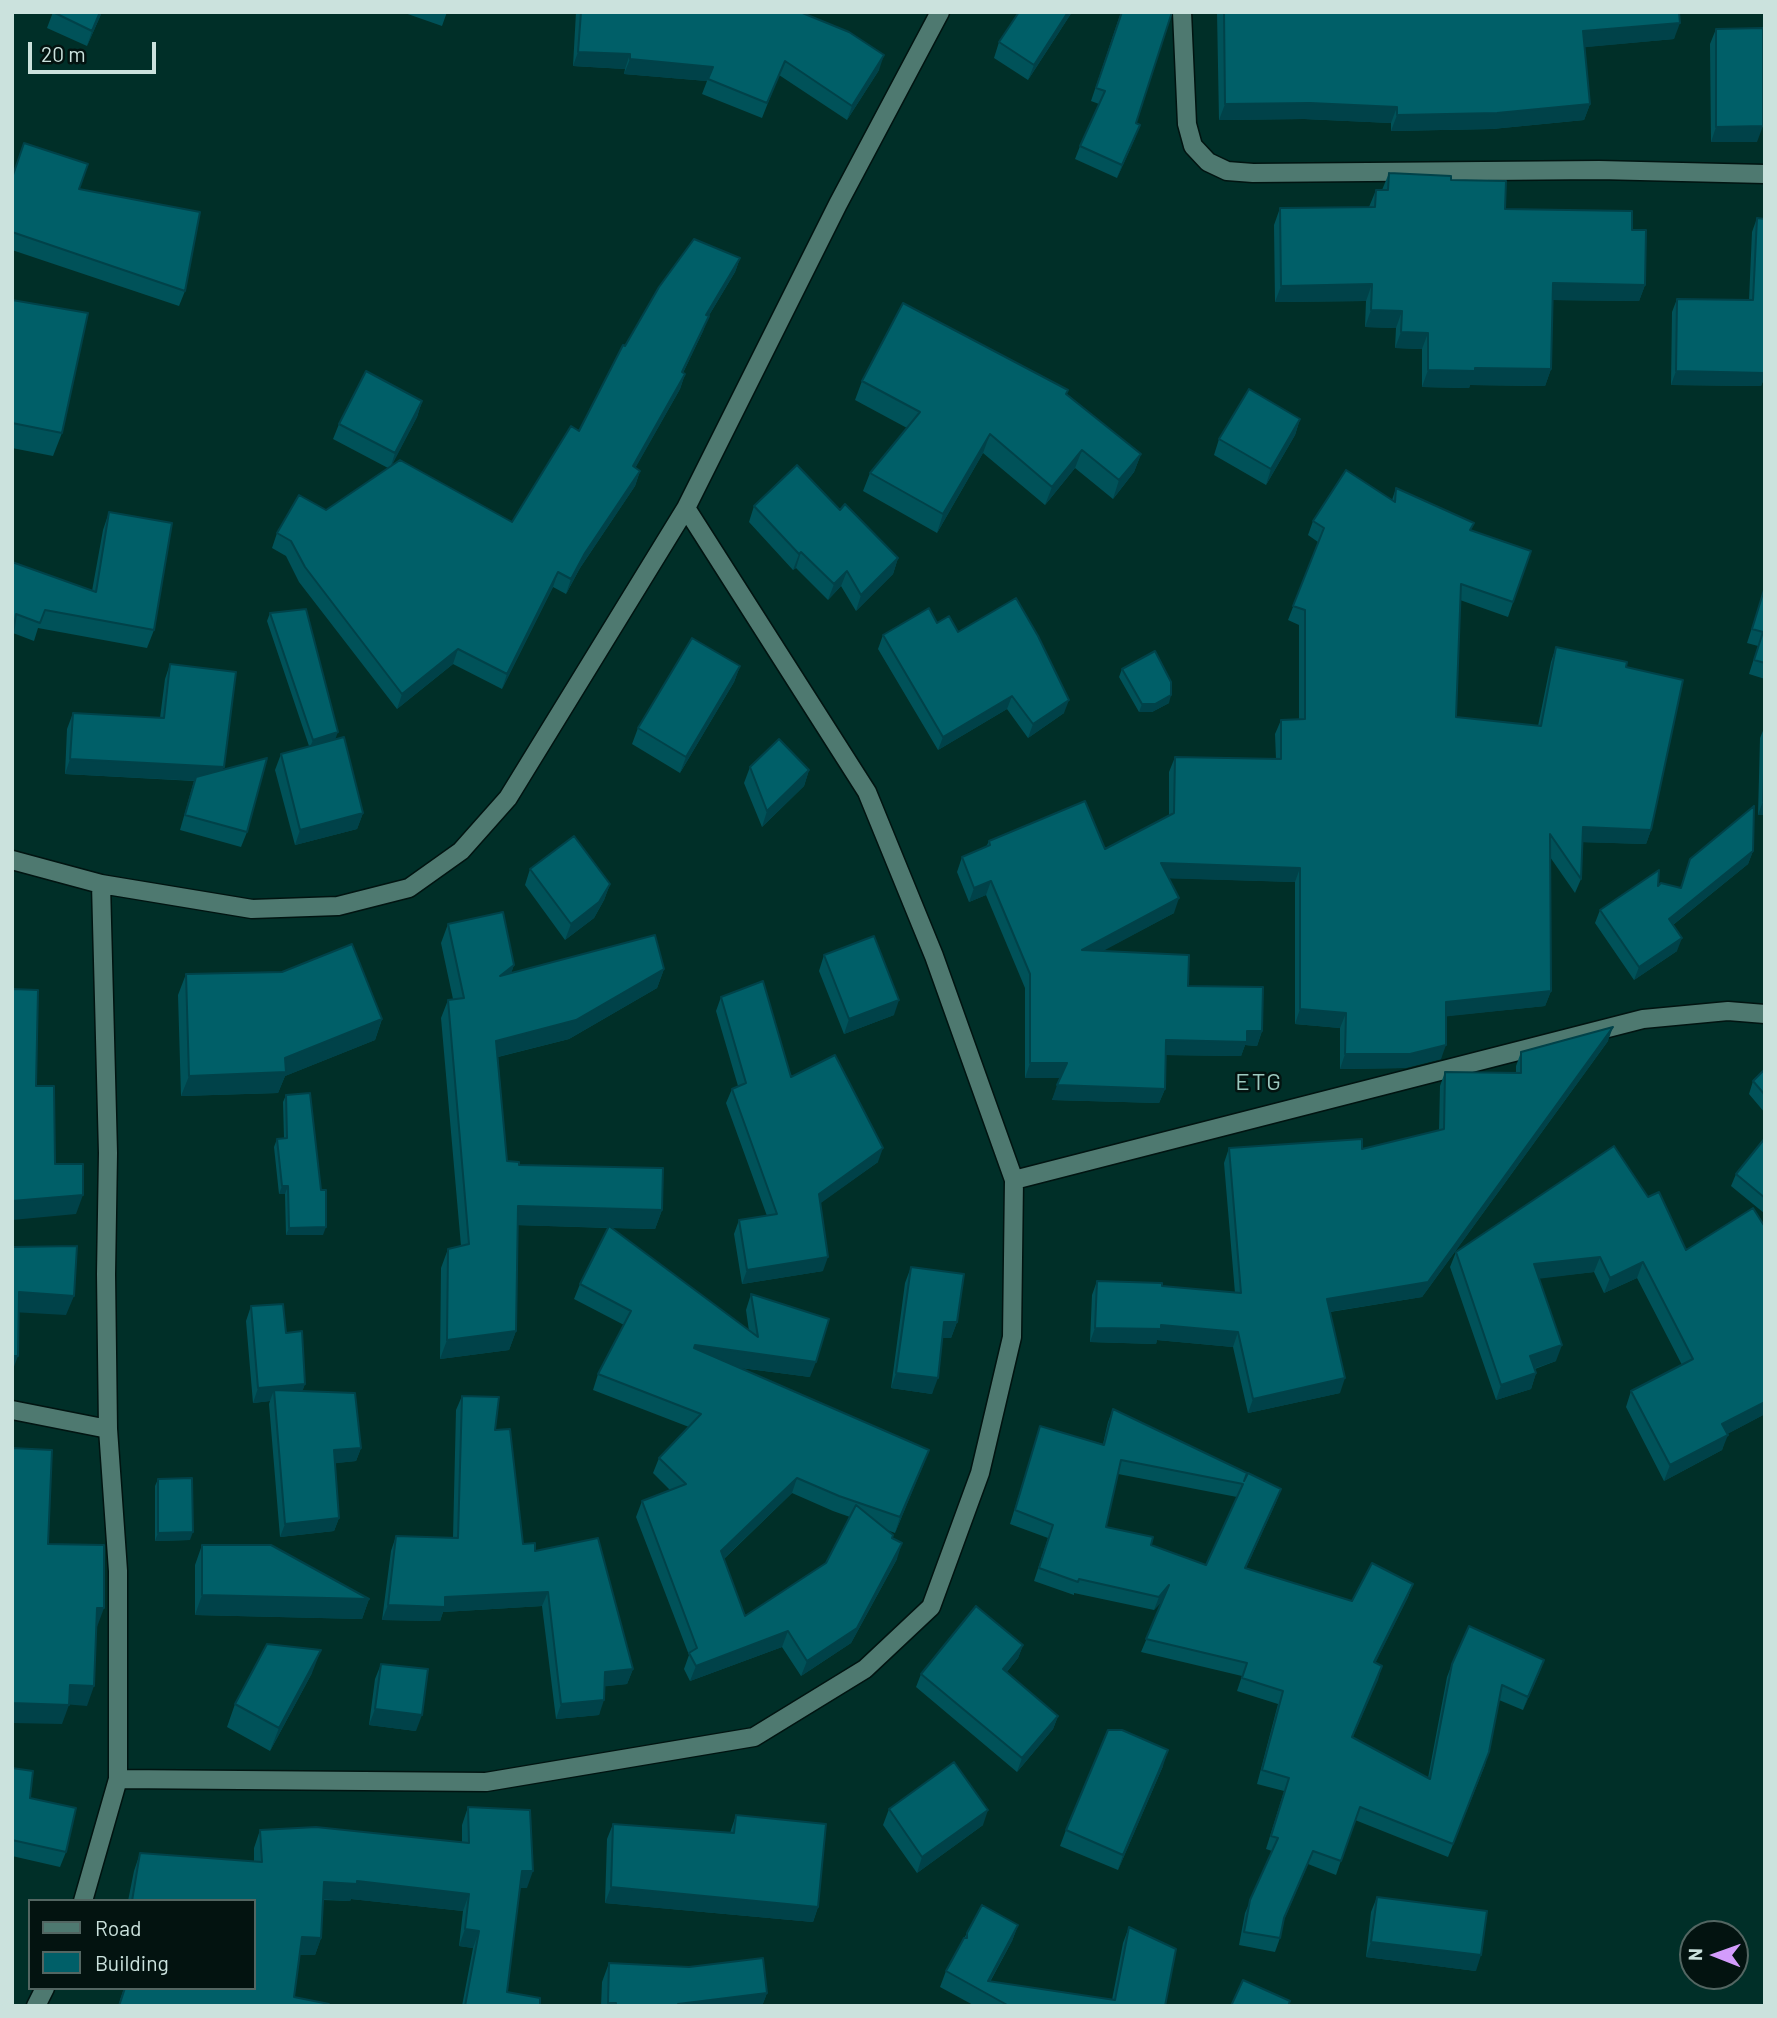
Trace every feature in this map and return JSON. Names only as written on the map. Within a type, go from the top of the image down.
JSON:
[{"type":"street","points":[[12,859],[101,884],[252,909],[338,906],[409,888],[461,851],[508,798],[686,508],[838,204],[940,12]]},
{"type":"street","points":[[1182,12],[1187,124],[1193,146],[1208,162],[1227,171],[1599,170],[1765,174]]},
{"type":"street","points":[[118,1779],[486,1782],[754,1737],[865,1669],[930,1607],[980,1474],[1012,1337],[1014,1180],[934,956],[867,792],[686,508]]},
{"type":"street","points":[[84,1899],[118,1779],[118,1571],[108,1429],[108,1153],[101,884]]},
{"type":"street","points":[[1014,1180],[1643,1019],[1728,1011],[1765,1014]]},
{"type":"street","points":[[12,1410],[108,1429]]},
{"type":"street","points":[[36,2006],[44,1990]]},
{"type":"building","points":[[53,12],[100,12],[92,31]]},
{"type":"building","points":[[581,12],[800,12],[849,32],[884,55],[852,106],[785,61],[767,103],[708,79],[713,67],[630,59],[630,54],[578,52]]},
{"type":"building","points":[[1019,12],[1068,12],[1034,65],[999,42]]},
{"type":"building","points":[[1122,12],[1172,12],[1136,123],[1140,125],[1122,165],[1080,146],[1105,91],[1096,88]]},
{"type":"building","points":[[1224,12],[1679,12],[1680,23],[1583,31],[1590,104],[1497,113],[1397,115],[1397,107],[1310,103],[1225,104]]},
{"type":"building","points":[[1763,28],[1763,126],[1716,127],[1716,29]]},
{"type":"building","points":[[24,143],[88,164],[79,189],[200,212],[185,291],[12,232],[12,178]]},
{"type":"building","points":[[1389,173],[1451,176],[1451,180],[1506,181],[1505,209],[1632,211],[1632,230],[1646,230],[1645,285],[1553,283],[1551,369],[1428,370],[1428,333],[1401,332],[1402,311],[1371,310],[1372,284],[1281,286],[1280,208],[1375,207],[1376,190],[1388,190]]},
{"type":"building","points":[[1757,218],[1765,219],[1765,373],[1676,371],[1677,299],[1753,300]]},
{"type":"building","points":[[694,239],[740,258],[706,315],[709,316],[682,372],[685,374],[633,466],[640,471],[585,553],[571,579],[558,572],[507,674],[458,649],[402,694],[305,567],[291,541],[277,533],[299,495],[326,510],[400,460],[512,522],[571,426],[579,431],[623,345],[625,346],[659,287]]},
{"type":"building","points":[[12,300],[88,313],[62,433],[12,423]]},
{"type":"building","points":[[903,303],[1068,390],[1066,394],[1141,454],[1119,480],[1082,450],[1052,487],[990,434],[943,514],[870,473],[920,412],[862,381]]},
{"type":"building","points":[[366,371],[422,401],[395,453],[339,424]]},
{"type":"building","points":[[1249,389],[1300,419],[1271,469],[1219,439]]},
{"type":"building","points":[[797,465],[840,510],[845,504],[898,558],[861,595],[847,571],[834,584],[801,552],[799,554],[754,506]]},
{"type":"building","points":[[1346,470],[1395,502],[1396,488],[1474,523],[1470,530],[1531,551],[1513,602],[1461,584],[1456,717],[1541,726],[1556,647],[1627,662],[1626,667],[1683,680],[1651,830],[1583,827],[1581,879],[1550,834],[1551,991],[1446,1002],[1446,1045],[1410,1054],[1345,1054],[1346,1013],[1300,1009],[1300,868],[1161,863],[1179,898],[1082,950],[1189,955],[1188,986],[1263,987],[1262,1031],[1247,1031],[1247,1042],[1166,1040],[1165,1089],[1057,1085],[1067,1063],[1030,1063],[1030,974],[991,881],[974,888],[962,857],[990,845],[989,841],[1085,801],[1105,849],[1174,813],[1175,757],[1281,759],[1281,720],[1305,719],[1305,610],[1293,606],[1324,528],[1313,521]]},
{"type":"building","points":[[109,512],[172,523],[154,630],[45,610],[40,623],[16,614],[12,640],[12,562],[96,592]]},
{"type":"building","points":[[1764,590],[1765,663],[1754,660],[1763,632],[1752,629]]},
{"type":"building","points":[[1016,598],[1069,700],[1033,724],[1012,696],[943,737],[883,635],[929,608],[937,623],[949,616],[958,632]]},
{"type":"building","points":[[306,609],[338,732],[313,740],[270,613]]},
{"type":"building","points":[[692,638],[740,666],[686,757],[638,728]]},
{"type":"building","points":[[1155,651],[1171,682],[1171,695],[1155,704],[1142,704],[1122,669]]},
{"type":"building","points":[[170,664],[236,672],[224,767],[70,759],[73,713],[164,718]]},
{"type":"building","points":[[344,737],[363,813],[300,830],[281,754]]},
{"type":"building","points":[[779,739],[809,770],[767,811],[750,767]]},
{"type":"building","points":[[1765,747],[1765,801],[1763,801]]},
{"type":"building","points":[[267,758],[247,832],[185,815],[196,777]]},
{"type":"building","points":[[1754,806],[1753,851],[1669,919],[1682,938],[1639,967],[1600,910],[1659,870],[1658,886],[1661,883],[1681,888],[1690,859]]},
{"type":"building","points":[[574,836],[610,884],[599,902],[571,924],[530,869]]},
{"type":"building","points":[[503,912],[514,965],[500,976],[655,935],[664,969],[576,1020],[496,1041],[507,1161],[519,1162],[519,1165],[663,1168],[662,1210],[518,1206],[516,1331],[447,1340],[448,1249],[469,1244],[448,1000],[464,998],[448,924]]},
{"type":"building","points":[[874,936],[899,1000],[849,1019],[824,955]]},
{"type":"building","points":[[352,944],[382,1019],[285,1058],[286,1072],[189,1076],[186,974],[282,972]]},
{"type":"building","points":[[763,981],[791,1077],[835,1055],[883,1148],[819,1194],[828,1257],[747,1270],[739,1220],[777,1214],[732,1089],[746,1083],[721,997]]},
{"type":"building","points":[[12,989],[38,990],[36,1086],[54,1086],[55,1164],[83,1164],[83,1195],[12,1201]]},
{"type":"building","points":[[1613,1027],[1428,1282],[1327,1299],[1345,1378],[1253,1399],[1238,1332],[1161,1325],[1161,1329],[1095,1328],[1097,1281],[1162,1283],[1162,1286],[1241,1293],[1229,1148],[1362,1139],[1362,1149],[1444,1129],[1445,1072],[1521,1073],[1521,1052]]},
{"type":"building","points":[[1765,1069],[1765,1095],[1753,1081]]},
{"type":"building","points":[[310,1093],[321,1190],[326,1190],[326,1227],[289,1228],[288,1186],[282,1186],[277,1139],[287,1138],[286,1095]]},
{"type":"building","points":[[1765,1138],[1765,1198],[1736,1174]]},
{"type":"building","points":[[1614,1146],[1648,1197],[1659,1192],[1686,1250],[1753,1208],[1765,1227],[1765,1402],[1722,1424],[1728,1435],[1670,1465],[1631,1391],[1693,1359],[1643,1262],[1610,1278],[1600,1257],[1534,1264],[1562,1345],[1530,1356],[1536,1373],[1501,1385],[1456,1252]]},
{"type":"building","points":[[609,1226],[758,1337],[751,1294],[829,1319],[816,1362],[695,1345],[694,1348],[929,1450],[900,1517],[797,1478],[721,1551],[745,1616],[826,1563],[856,1505],[893,1535],[892,1538],[902,1543],[857,1628],[807,1661],[788,1631],[696,1666],[689,1653],[697,1648],[642,1501],[686,1484],[659,1458],[701,1414],[598,1374],[631,1311],[580,1284]]},
{"type":"building","points":[[77,1246],[74,1296],[19,1292],[18,1356],[12,1356],[12,1247]]},
{"type":"building","points":[[911,1267],[964,1274],[957,1322],[944,1322],[938,1378],[896,1373]]},
{"type":"building","points":[[283,1304],[286,1333],[302,1331],[305,1384],[258,1388],[251,1306]]},
{"type":"building","points":[[274,1390],[355,1393],[361,1448],[334,1450],[339,1518],[285,1524]]},
{"type":"building","points":[[462,1396],[499,1397],[495,1430],[510,1429],[523,1544],[535,1543],[535,1551],[598,1538],[633,1669],[605,1672],[604,1700],[561,1704],[548,1592],[445,1597],[445,1607],[388,1605],[396,1536],[458,1538]]},
{"type":"building","points":[[1113,1409],[1247,1473],[1244,1481],[1248,1473],[1281,1489],[1245,1568],[1352,1601],[1372,1563],[1413,1584],[1374,1662],[1382,1666],[1352,1737],[1430,1779],[1452,1664],[1469,1626],[1544,1660],[1528,1697],[1502,1685],[1489,1752],[1453,1844],[1360,1807],[1341,1861],[1313,1851],[1284,1918],[1280,1938],[1244,1932],[1250,1900],[1278,1838],[1271,1836],[1289,1778],[1262,1770],[1283,1691],[1242,1678],[1247,1663],[1146,1639],[1169,1585],[1159,1597],[1079,1579],[1078,1582],[1039,1568],[1053,1525],[1015,1510],[1040,1426],[1104,1445]],"holes":[[[1121,1460],[1243,1484],[1206,1565],[1151,1545],[1153,1537],[1106,1527]]]},
{"type":"building","points":[[12,1448],[52,1450],[48,1544],[104,1545],[104,1608],[97,1608],[94,1686],[70,1685],[69,1705],[12,1703]]},
{"type":"building","points":[[192,1478],[193,1532],[158,1533],[158,1479]]},
{"type":"building","points":[[202,1545],[271,1545],[369,1599],[202,1595]]},
{"type":"building","points":[[976,1606],[1023,1645],[1003,1669],[1058,1716],[1022,1758],[921,1674]]},
{"type":"building","points":[[267,1644],[321,1650],[279,1728],[235,1704]]},
{"type":"building","points":[[381,1664],[428,1669],[422,1715],[375,1709]]},
{"type":"building","points":[[1108,1730],[1122,1730],[1168,1750],[1123,1855],[1066,1830]]},
{"type":"building","points":[[954,1762],[988,1810],[922,1857],[889,1809]]},
{"type":"building","points":[[12,1768],[33,1771],[30,1798],[76,1808],[66,1852],[12,1840]]},
{"type":"building","points":[[468,1807],[530,1810],[533,1871],[522,1871],[507,1992],[540,1998],[540,2006],[465,2006],[479,1931],[465,1929],[469,1894],[357,1881],[357,1884],[324,1882],[321,1938],[302,1937],[294,1997],[329,2004],[328,2006],[119,2006],[124,1990],[256,1990],[256,1899],[132,1899],[140,1853],[262,1862],[260,1830],[316,1827],[469,1843]]},
{"type":"building","points":[[736,1815],[826,1824],[818,1907],[611,1887],[613,1824],[734,1833]]},
{"type":"building","points":[[1377,1897],[1487,1911],[1481,1955],[1371,1942]]},
{"type":"building","points":[[982,1905],[1018,1925],[988,1981],[1115,2000],[1129,1927],[1176,1949],[1165,2006],[1009,2006],[946,1971],[964,1938],[967,1938]]},
{"type":"building","points":[[763,1958],[767,1993],[678,2006],[616,2006],[616,2003],[608,2003],[609,1963],[689,1967]]},
{"type":"building","points":[[1243,1980],[1290,2001],[1288,2006],[1231,2006]]},
{"type":"district","name":"ETG","points":[[1259,1082]]}]
